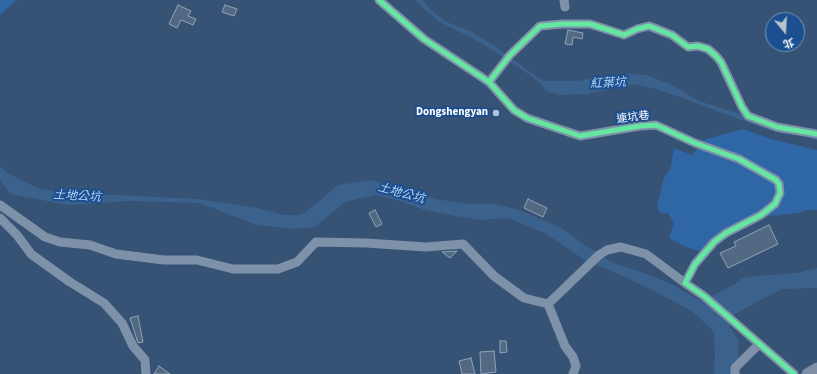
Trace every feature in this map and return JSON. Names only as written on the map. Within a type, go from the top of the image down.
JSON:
[{"type":"main road","points":[[807,374],[817,368]]},
{"type":"street","name":"連坑巷","points":[[379,0],[424,39],[489,82],[514,110],[527,118],[580,136],[640,126],[656,125],[695,143],[739,159],[776,180],[779,184],[780,193],[775,204],[761,215],[714,242],[695,264],[685,283]]},
{"type":"street","points":[[489,82],[510,55],[540,26],[590,24],[624,35],[637,29],[649,26],[672,35],[688,47],[698,46],[708,49],[716,56],[721,62],[742,107],[748,116],[777,126],[817,134]]},
{"type":"street","points":[[0,205],[46,237],[60,242],[90,245],[116,254],[164,260],[197,260],[233,269],[278,269],[297,262],[316,242],[366,243],[426,247],[463,244],[494,276],[524,298],[548,304]]},
{"type":"street","points":[[0,218],[17,235],[31,254],[70,282],[104,303],[122,323],[133,346],[145,360],[146,374]]},
{"type":"street","points":[[548,304],[599,255],[607,250],[621,246],[646,254],[704,296],[794,374]]},
{"type":"street","points":[[548,304],[565,346],[576,366],[573,374]]},
{"type":"street","points":[[735,374],[735,368],[759,344]]},
{"type":"shaded area","points":[[0,0],[17,0],[0,15]]},
{"type":"shaded area","points":[[743,129],[771,139],[817,150],[817,210],[750,218],[701,251],[688,248],[669,238],[674,223],[668,213],[660,213],[657,206],[664,177],[670,170],[674,148],[692,155],[706,139]]},
{"type":"water","points":[[415,0],[422,0],[439,19],[472,32],[496,47],[543,81],[579,81],[603,75],[646,75],[673,85],[699,101],[747,116],[817,132],[817,140],[800,135],[783,134],[763,128],[677,96],[634,84],[588,94],[560,95],[546,91],[543,86],[531,76],[493,50],[438,21]]},
{"type":"water","name":"土地公坑","points":[[0,166],[9,174],[40,189],[74,193],[199,199],[258,208],[284,215],[298,215],[306,212],[338,185],[371,180],[421,192],[435,199],[469,204],[495,204],[519,210],[560,227],[613,263],[665,281],[702,301],[733,285],[743,278],[797,273],[817,268],[817,288],[782,289],[726,319],[738,340],[739,367],[736,374],[714,374],[714,332],[693,312],[612,271],[586,261],[545,233],[508,218],[481,220],[454,216],[422,209],[400,201],[376,195],[345,202],[315,227],[294,229],[257,225],[199,203],[129,201],[68,205],[10,194],[0,180]]},
{"type":"building","points":[[178,5],[191,11],[188,16],[196,19],[193,25],[181,20],[177,28],[169,24]]},
{"type":"building","points":[[225,5],[237,9],[234,16],[222,12]]},
{"type":"building","points":[[568,30],[583,33],[582,39],[573,37],[572,45],[565,44]]},
{"type":"building","points":[[528,199],[547,208],[543,217],[524,208]]},
{"type":"building","points":[[375,210],[382,224],[376,227],[369,213]]},
{"type":"building","points":[[769,225],[778,244],[728,268],[720,253],[736,246],[734,242]]},
{"type":"building","points":[[457,251],[450,258],[442,252]]},
{"type":"building","points":[[138,316],[143,342],[138,343],[130,318]]},
{"type":"building","points":[[500,341],[506,341],[507,352],[500,353]]},
{"type":"building","points":[[494,351],[496,372],[481,374],[480,352]]},
{"type":"building","points":[[471,358],[475,374],[462,374],[459,361]]},
{"type":"building","points":[[159,366],[170,374],[154,374]]},
{"type":"waterway","name":"紅葉坑","points":[[433,12],[443,21]]},
{"type":"cycle path","points":[[379,0],[424,39],[489,82],[514,110],[527,118],[580,136],[640,126],[656,125],[695,143],[739,159],[776,180],[779,184],[780,193],[775,204],[761,215],[726,233],[714,242],[695,264],[685,283],[704,296],[794,374]]},
{"type":"cycle path","points":[[489,82],[510,55],[540,26],[590,24],[624,35],[637,29],[649,26],[672,35],[688,47],[698,46],[708,49],[716,56],[721,62],[742,107],[748,116],[777,127],[817,134]]},
{"type":"place","name":"Dongshengyan","points":[[496,113]]}]
